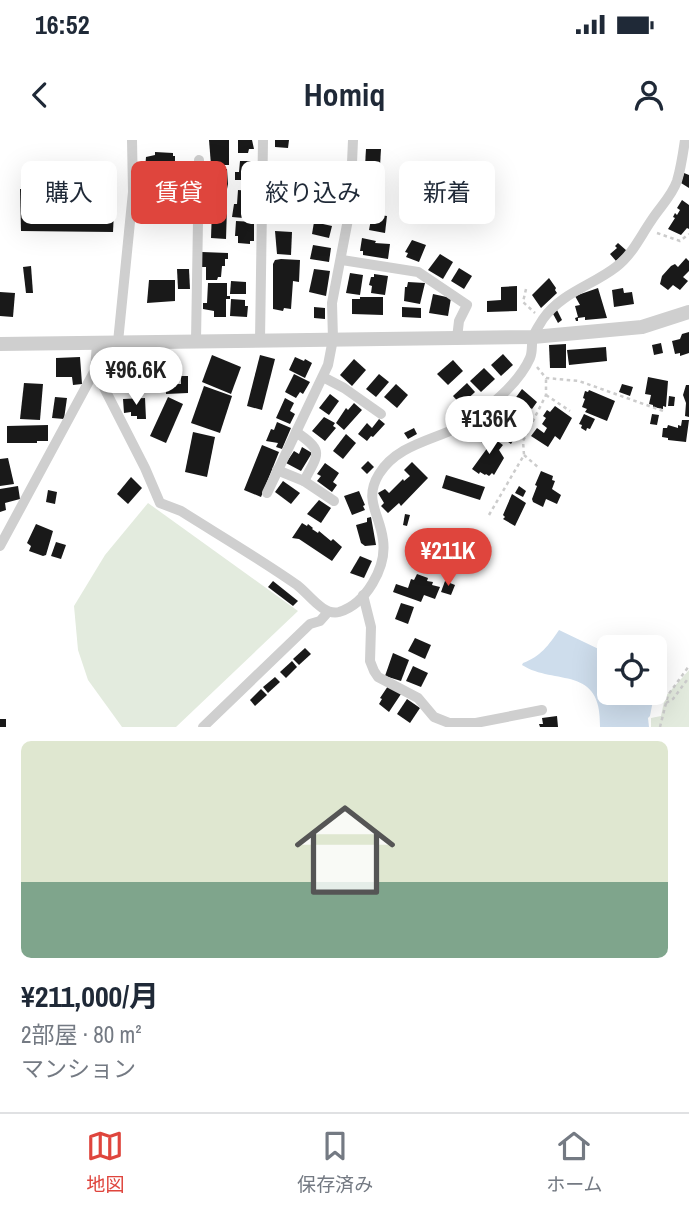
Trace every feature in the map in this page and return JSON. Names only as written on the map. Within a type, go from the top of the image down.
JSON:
[{"type":"street","points":[[118,342],[133,192],[132,140]]},
{"type":"street","points":[[260,340],[263,140]]},
{"type":"street","points":[[267,493],[323,377],[333,339],[332,303],[350,209],[353,140]]},
{"type":"street","points":[[95,370],[160,503],[181,511],[298,586],[328,612],[336,613],[350,607],[363,595],[374,580],[382,559],[383,540],[372,502],[372,489],[380,472],[412,444],[439,436],[475,417],[517,379],[532,355],[533,337],[544,317],[562,300],[615,268],[630,254],[677,183],[685,140]]},
{"type":"street","points":[[196,341],[199,160]]},
{"type":"street","points":[[342,260],[418,271],[467,304],[459,321],[457,338]]},
{"type":"street","points":[[0,344],[533,337],[642,327],[689,312]]},
{"type":"street","points":[[0,547],[95,370],[97,343]]},
{"type":"street","points":[[323,377],[381,414]]},
{"type":"street","points":[[296,432],[314,444],[318,450],[318,456],[304,481]]},
{"type":"street","points":[[277,470],[304,481],[334,501]]},
{"type":"street","points":[[363,595],[371,627],[370,661],[374,671],[378,677],[418,698],[434,717],[449,723],[476,723],[542,710]]},
{"type":"street","points":[[203,727],[310,624],[320,621],[328,612]]},
{"type":"path","points":[[646,229],[680,241],[689,234]]},
{"type":"path","points":[[526,289],[523,302],[533,312],[544,317]]},
{"type":"path","points":[[489,515],[524,455],[523,441],[528,427],[546,395],[546,378],[537,368]]},
{"type":"path","points":[[546,378],[579,381],[666,412]]},
{"type":"path","points":[[546,395],[570,411]]},
{"type":"path","points":[[524,455],[539,468]]},
{"type":"path","points":[[667,699],[689,666]]},
{"type":"path","points":[[667,702],[687,680],[689,681]]},
{"type":"path","points":[[660,727],[666,705]]},
{"type":"shaded area","points":[[148,503],[298,611],[176,727],[122,727],[88,680],[78,650],[74,606],[105,555]]},
{"type":"shaded area","points":[[689,670],[689,727],[651,727],[651,718],[661,716],[663,705],[667,705],[667,695]]},
{"type":"water","points":[[559,630],[597,648],[597,703],[585,685],[522,665],[544,650]]},
{"type":"water","points":[[598,705],[652,705],[648,718],[649,727],[600,727]]},
{"type":"building","points":[[209,140],[229,140],[229,165],[227,161],[211,161]]},
{"type":"building","points":[[238,140],[252,140],[254,149],[249,149],[248,153],[238,153]]},
{"type":"building","points":[[275,140],[289,140],[288,148],[275,147]]},
{"type":"building","points":[[366,149],[381,149],[380,161],[365,161]]},
{"type":"building","points":[[155,152],[173,153],[175,161],[146,161],[146,157],[155,155]]},
{"type":"building","points":[[241,161],[241,180],[235,180],[235,172],[239,172]]},
{"type":"building","points":[[684,173],[689,175],[689,188],[681,183]]},
{"type":"building","points":[[20,189],[21,224],[113,224],[113,232],[21,231]]},
{"type":"building","points":[[238,190],[241,190],[241,218],[232,217],[234,204],[237,204]]},
{"type":"building","points":[[682,200],[689,205],[689,229],[681,235],[668,229],[675,213],[677,215],[680,210],[677,208]]},
{"type":"building","points":[[387,216],[385,233],[369,230],[370,224],[385,224]]},
{"type":"building","points":[[236,221],[241,221],[241,224],[254,224],[254,241],[250,241],[250,244],[238,243],[238,236],[235,236]]},
{"type":"building","points":[[211,224],[226,224],[226,239],[211,238]]},
{"type":"building","points":[[314,224],[332,226],[329,238],[312,234]]},
{"type":"building","points":[[275,231],[292,232],[291,255],[277,254]]},
{"type":"building","points":[[362,238],[376,241],[375,243],[390,244],[388,259],[363,255],[363,251],[360,251]]},
{"type":"building","points":[[412,240],[426,245],[419,262],[406,257],[408,253],[405,252]]},
{"type":"building","points":[[618,243],[627,251],[616,261],[610,254],[617,248],[615,246]]},
{"type":"building","points":[[313,245],[331,248],[329,262],[310,259]]},
{"type":"building","points":[[202,252],[228,253],[225,266],[222,266],[221,277],[217,280],[206,280],[206,267],[202,267]]},
{"type":"building","points":[[440,254],[453,262],[443,279],[428,270]]},
{"type":"building","points":[[686,258],[689,261],[689,271],[683,277],[688,281],[680,290],[673,285],[668,290],[660,284],[662,276],[671,266],[675,264],[678,267]]},
{"type":"building","points":[[275,260],[300,260],[299,282],[293,281],[291,309],[284,308],[283,311],[273,309],[273,264]]},
{"type":"building","points":[[31,266],[33,293],[26,293],[23,267]]},
{"type":"building","points":[[459,268],[472,276],[464,289],[451,281]]},
{"type":"building","points":[[177,269],[189,269],[190,289],[178,289]]},
{"type":"building","points":[[314,269],[330,271],[326,296],[309,292]]},
{"type":"building","points":[[350,273],[363,275],[360,295],[346,293]]},
{"type":"building","points":[[374,274],[388,276],[385,295],[371,293],[372,286],[369,285]]},
{"type":"building","points":[[549,278],[557,293],[541,308],[532,295]]},
{"type":"building","points":[[149,280],[175,280],[175,301],[147,303]]},
{"type":"building","points":[[231,281],[246,282],[246,294],[230,294]]},
{"type":"building","points":[[408,282],[425,283],[420,304],[404,301]]},
{"type":"building","points":[[208,283],[227,283],[227,296],[230,296],[230,299],[226,299],[226,317],[214,317],[214,311],[203,309],[203,303],[207,303]]},
{"type":"building","points":[[517,286],[517,311],[487,312],[487,301],[501,300],[501,287]]},
{"type":"building","points":[[598,288],[607,318],[585,320],[585,317],[576,321],[575,318],[578,317],[575,306],[580,305],[575,296]]},
{"type":"building","points":[[623,288],[624,293],[632,292],[634,304],[614,307],[612,290]]},
{"type":"building","points":[[0,292],[15,293],[13,317],[0,316]]},
{"type":"building","points":[[433,294],[451,298],[448,316],[429,313]]},
{"type":"building","points":[[383,297],[383,315],[352,314],[352,299]]},
{"type":"building","points":[[231,299],[245,300],[245,306],[248,306],[247,317],[230,316]]},
{"type":"building","points":[[314,307],[325,308],[325,319],[314,318]]},
{"type":"building","points":[[402,307],[421,308],[421,318],[402,317]]},
{"type":"building","points":[[557,310],[562,320],[558,323],[552,312]]},
{"type":"building","points":[[689,332],[689,353],[680,356],[680,353],[675,354],[672,341]]},
{"type":"building","points":[[661,343],[663,353],[654,355],[652,345]]},
{"type":"building","points":[[566,344],[566,368],[550,368],[549,345]]},
{"type":"building","points":[[606,347],[607,361],[569,365],[567,350]]},
{"type":"building","points":[[106,354],[110,354],[110,359],[114,358],[114,362],[134,362],[134,379],[108,382]]},
{"type":"building","points":[[503,354],[513,365],[501,376],[491,365]]},
{"type":"building","points":[[212,355],[241,367],[231,394],[202,382]]},
{"type":"building","points":[[260,355],[275,359],[262,410],[247,406]]},
{"type":"building","points":[[80,357],[82,384],[73,385],[72,377],[56,377],[56,358]]},
{"type":"building","points":[[295,357],[312,363],[305,378],[289,370]]},
{"type":"building","points":[[354,359],[366,370],[352,386],[340,375]]},
{"type":"building","points":[[453,360],[463,371],[448,385],[437,374]]},
{"type":"building","points":[[484,368],[495,379],[481,392],[470,381]]},
{"type":"building","points":[[157,369],[157,372],[160,372],[160,380],[143,382],[142,373]]},
{"type":"building","points":[[294,374],[310,382],[303,394],[300,392],[296,398],[285,392]]},
{"type":"building","points":[[379,374],[389,382],[376,397],[366,389]]},
{"type":"building","points":[[181,376],[188,376],[188,393],[166,394],[166,377],[173,377],[173,384],[181,384]]},
{"type":"building","points":[[648,377],[668,381],[666,407],[663,406],[663,409],[649,404],[651,395],[645,394]]},
{"type":"building","points":[[24,383],[43,384],[40,420],[20,419]]},
{"type":"building","points":[[467,383],[475,392],[461,405],[453,396]]},
{"type":"building","points":[[396,384],[408,395],[397,408],[384,397]]},
{"type":"building","points":[[622,384],[633,387],[630,396],[619,392]]},
{"type":"building","points":[[686,385],[689,385],[689,417],[685,416],[686,403],[683,395]]},
{"type":"building","points":[[204,386],[232,396],[220,433],[191,423]]},
{"type":"building","points":[[522,389],[537,402],[525,413],[530,417],[524,424],[516,420],[514,423],[500,411],[505,404],[509,407]]},
{"type":"building","points":[[589,390],[615,401],[607,421],[585,412],[587,409],[582,407],[585,391]]},
{"type":"building","points":[[330,394],[339,401],[329,415],[319,408]]},
{"type":"building","points":[[669,396],[675,397],[674,406],[668,406]]},
{"type":"building","points":[[55,397],[67,398],[64,419],[52,418]]},
{"type":"building","points":[[168,397],[183,404],[166,443],[150,436]]},
{"type":"building","points":[[145,398],[146,419],[137,419],[137,416],[131,416],[131,412],[124,413],[123,399]]},
{"type":"building","points":[[285,398],[294,403],[290,411],[295,414],[290,424],[276,418]]},
{"type":"building","points":[[354,403],[362,410],[344,430],[336,423],[346,408],[348,410]]},
{"type":"building","points":[[555,406],[572,418],[560,440],[555,436],[548,447],[531,436],[537,428],[544,433],[547,428],[542,424],[546,418],[543,416]]},
{"type":"building","points":[[584,414],[595,419],[586,431],[579,424]]},
{"type":"building","points":[[652,414],[659,415],[657,425],[650,424]]},
{"type":"building","points":[[324,417],[335,423],[333,426],[336,428],[325,441],[312,431]]},
{"type":"building","points":[[379,419],[385,424],[373,437],[367,441],[358,434],[367,423],[372,428]]},
{"type":"building","points":[[495,419],[517,434],[511,444],[488,429]]},
{"type":"building","points":[[682,420],[689,420],[686,442],[662,437],[663,428],[668,425],[678,428]]},
{"type":"building","points":[[277,422],[291,428],[282,449],[276,447],[278,443],[266,441]]},
{"type":"building","points":[[48,425],[48,441],[7,443],[7,426]]},
{"type":"building","points":[[414,428],[417,434],[408,439],[404,433]]},
{"type":"building","points":[[482,430],[503,445],[499,450],[504,458],[494,475],[479,474],[472,469],[488,447],[476,438]]},
{"type":"building","points":[[193,432],[215,437],[207,477],[185,472]]},
{"type":"building","points":[[346,434],[356,443],[343,459],[333,451]]},
{"type":"building","points":[[262,445],[279,452],[261,497],[244,490]]},
{"type":"building","points":[[302,447],[312,453],[301,471],[286,463],[294,451],[299,454]]},
{"type":"building","points":[[8,458],[14,484],[0,486],[0,459]]},
{"type":"building","points":[[368,461],[374,467],[367,474],[361,468]]},
{"type":"building","points":[[412,462],[428,478],[401,506],[399,503],[388,513],[381,506],[384,503],[378,493],[385,489],[389,493],[410,476],[404,470]]},
{"type":"building","points":[[325,463],[339,473],[333,482],[337,485],[332,492],[317,481],[321,476],[317,474]]},
{"type":"building","points":[[541,471],[553,476],[552,480],[555,481],[552,489],[561,495],[557,504],[546,499],[543,507],[533,502],[537,486],[535,485]]},
{"type":"building","points":[[446,475],[485,487],[480,500],[442,488]]},
{"type":"building","points":[[131,477],[142,488],[128,504],[117,494]]},
{"type":"building","points":[[283,481],[300,493],[291,504],[275,492]]},
{"type":"building","points":[[18,486],[20,499],[5,503],[6,510],[0,512],[0,489]]},
{"type":"building","points":[[519,486],[526,491],[523,497],[515,493]]},
{"type":"building","points":[[48,490],[57,492],[55,504],[46,502]]},
{"type":"building","points":[[359,491],[365,510],[352,515],[344,496]]},
{"type":"building","points":[[512,494],[526,503],[515,526],[503,519]]},
{"type":"building","points":[[319,500],[331,508],[321,523],[307,514]]},
{"type":"building","points":[[405,514],[410,515],[407,526],[403,525]]},
{"type":"building","points":[[371,517],[376,545],[365,546],[361,543],[356,525],[367,522],[367,518]]},
{"type":"building","points":[[302,523],[307,526],[308,524],[331,541],[333,539],[342,547],[332,561],[299,539],[292,538]]},
{"type":"building","points":[[36,524],[53,531],[46,555],[43,556],[29,551],[31,546],[27,543]]},
{"type":"building","points":[[412,536],[436,544],[435,546],[446,551],[445,561],[442,560],[440,566],[436,564],[433,571],[417,566],[417,560],[413,558],[417,548],[409,544]]},
{"type":"building","points":[[56,542],[66,545],[61,559],[51,556]]},
{"type":"building","points":[[360,556],[372,561],[364,578],[350,573]]},
{"type":"building","points":[[417,574],[428,578],[427,581],[433,582],[432,585],[440,587],[435,599],[424,595],[421,602],[393,592],[396,584],[408,588],[411,579],[414,580]]},
{"type":"building","points":[[273,581],[298,601],[293,606],[268,587]]},
{"type":"building","points":[[445,581],[455,585],[451,595],[441,592]]},
{"type":"building","points":[[401,603],[414,607],[408,624],[395,619]]},
{"type":"building","points":[[415,638],[431,645],[425,659],[408,651]]},
{"type":"building","points":[[305,648],[311,654],[299,665],[293,659]]},
{"type":"building","points":[[393,653],[409,660],[401,681],[385,676]]},
{"type":"building","points":[[292,661],[297,667],[286,678],[280,672]]},
{"type":"building","points":[[413,666],[428,673],[421,687],[406,681]]},
{"type":"building","points":[[275,677],[280,682],[268,693],[263,687]]},
{"type":"building","points":[[388,686],[401,694],[389,712],[379,704]]},
{"type":"building","points":[[261,689],[267,695],[255,706],[250,700]]},
{"type":"building","points":[[407,699],[420,708],[410,723],[397,714]]},
{"type":"building","points":[[557,716],[558,727],[540,727],[539,724],[543,724],[542,718]]},
{"type":"building","points":[[0,719],[6,719],[6,727],[0,727]]}]
